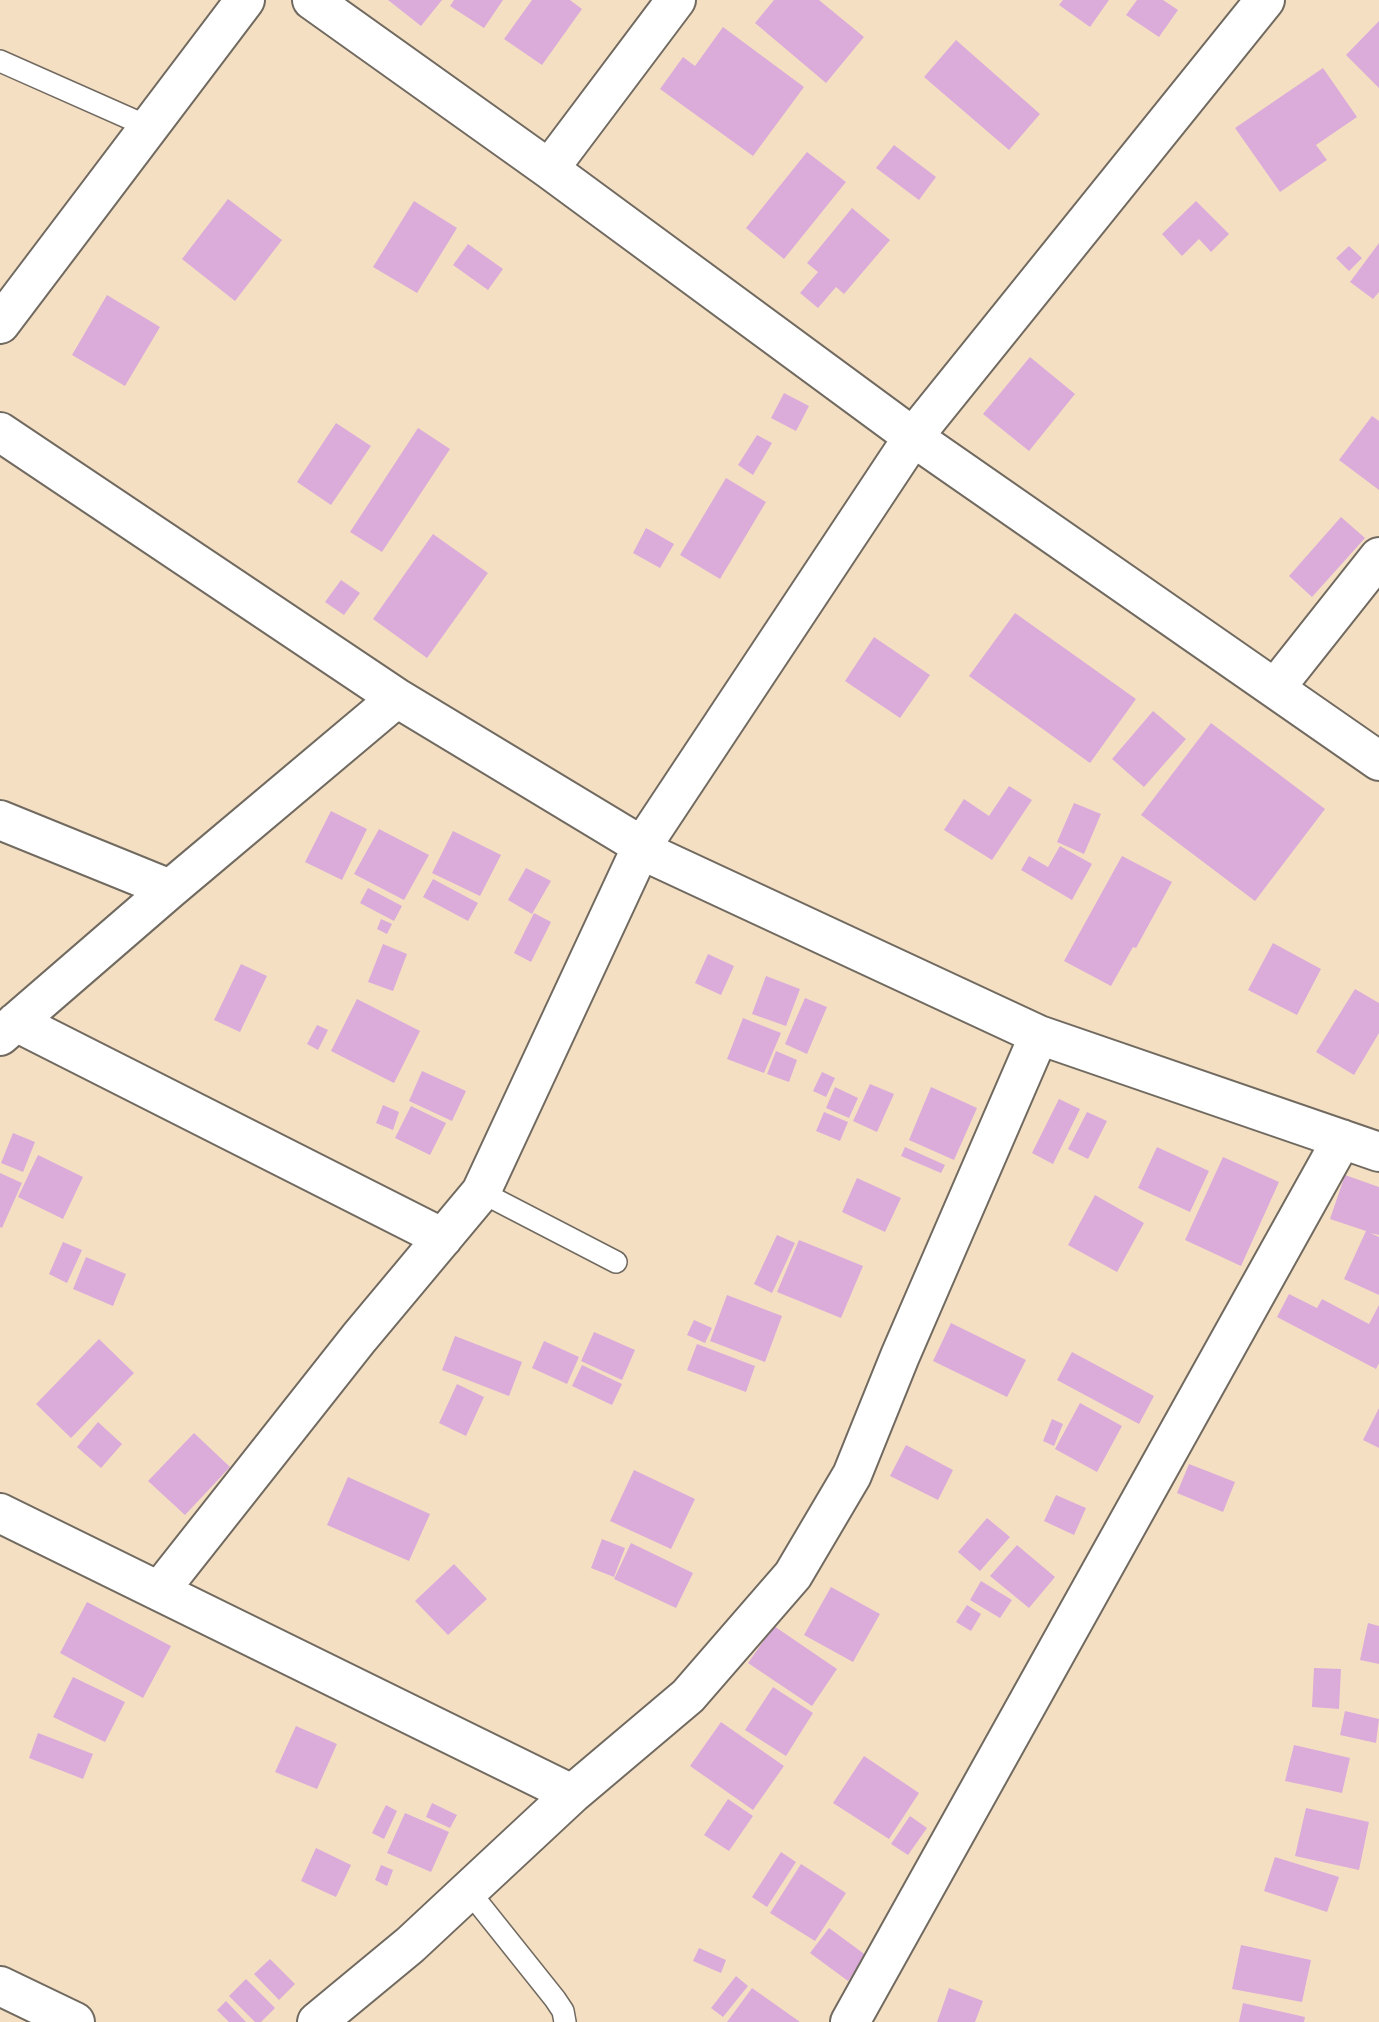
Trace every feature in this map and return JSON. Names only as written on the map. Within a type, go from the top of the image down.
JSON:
[{"type":"street","points":[[0,324],[245,0]]},
{"type":"street","points":[[313,0],[549,169],[913,437],[1379,761]]},
{"type":"street","points":[[549,169],[676,0]]},
{"type":"street","points":[[160,1590],[359,1338],[481,1192],[642,846],[913,437],[1265,0]]},
{"type":"street","points":[[0,432],[397,698],[642,846],[654,856],[1038,1035],[1379,1152]]},
{"type":"street","points":[[1276,687],[1379,557]]},
{"type":"street","points":[[397,698],[8,1029],[443,1238]]},
{"type":"street","points":[[0,820],[170,889]]},
{"type":"street","points":[[317,2022],[410,1945],[572,1794],[688,1696],[793,1576],[852,1475],[900,1356],[1038,1035]]},
{"type":"street","points":[[850,2022],[1342,1139]]},
{"type":"street","points":[[0,1513],[572,1794]]},
{"type":"street","points":[[0,1986],[75,2022]]},
{"type":"lane","points":[[0,61],[149,127]]},
{"type":"lane","points":[[481,1192],[616,1262]]},
{"type":"lane","points":[[468,1890],[555,1999],[563,2011],[565,2022]]},
{"type":"building","points":[[388,0],[442,0],[421,26]]},
{"type":"building","points":[[454,0],[503,0],[484,28],[450,6]]},
{"type":"building","points":[[532,0],[570,0],[582,9],[542,65],[504,39]]},
{"type":"building","points":[[774,0],[819,0],[864,37],[826,83],[755,23]]},
{"type":"building","points":[[1063,0],[1109,0],[1090,27],[1059,5]]},
{"type":"building","points":[[1137,0],[1163,0],[1178,10],[1159,37],[1126,15]]},
{"type":"building","points":[[1379,21],[1379,88],[1346,55]]},
{"type":"building","points":[[723,27],[804,87],[753,156],[660,89],[683,57],[695,66]]},
{"type":"building","points":[[956,40],[1040,114],[1009,150],[924,77]]},
{"type":"building","points":[[1323,68],[1357,117],[1316,145],[1327,160],[1280,192],[1235,128]]},
{"type":"building","points":[[894,145],[936,177],[919,200],[876,168]]},
{"type":"building","points":[[807,152],[846,182],[784,259],[746,228]]},
{"type":"building","points":[[228,199],[282,240],[235,301],[182,259]]},
{"type":"building","points":[[414,201],[457,228],[417,293],[373,267]]},
{"type":"building","points":[[1196,201],[1229,234],[1211,252],[1199,239],[1182,256],[1162,234]]},
{"type":"building","points":[[852,208],[890,240],[844,294],[836,287],[818,308],[800,293],[818,272],[807,263]]},
{"type":"building","points":[[1379,243],[1379,292],[1373,299],[1350,282]]},
{"type":"building","points":[[468,244],[503,269],[488,290],[453,265]]},
{"type":"building","points":[[1349,246],[1362,258],[1349,271],[1336,258]]},
{"type":"building","points":[[107,295],[160,327],[125,386],[72,355]]},
{"type":"building","points":[[1030,357],[1075,394],[1029,451],[983,414]]},
{"type":"building","points":[[784,393],[809,406],[796,431],[771,418]]},
{"type":"building","points":[[1372,416],[1379,421],[1379,490],[1339,460]]},
{"type":"building","points":[[336,423],[371,446],[331,505],[297,482]]},
{"type":"building","points":[[418,428],[450,449],[382,552],[350,532]]},
{"type":"building","points":[[757,435],[772,443],[753,475],[738,465]]},
{"type":"building","points":[[726,478],[766,502],[720,579],[680,555]]},
{"type":"building","points":[[1341,517],[1365,538],[1312,597],[1289,576]]},
{"type":"building","points":[[646,528],[674,544],[660,568],[633,553]]},
{"type":"building","points":[[433,534],[488,573],[427,658],[373,619]]},
{"type":"building","points":[[341,580],[360,593],[344,615],[325,602]]},
{"type":"building","points":[[1015,613],[1136,699],[1090,763],[969,676]]},
{"type":"building","points":[[874,637],[930,675],[900,718],[845,681]]},
{"type":"building","points":[[1153,711],[1186,739],[1144,787],[1112,759]]},
{"type":"building","points":[[1211,723],[1325,809],[1255,901],[1141,815]]},
{"type":"building","points":[[1009,786],[1032,800],[992,860],[944,830],[964,799],[989,816]]},
{"type":"building","points":[[1074,803],[1101,814],[1084,854],[1057,842]]},
{"type":"building","points":[[331,811],[367,829],[342,880],[305,862]]},
{"type":"building","points":[[379,829],[429,855],[404,900],[354,874]]},
{"type":"building","points":[[453,831],[501,855],[480,896],[432,873]]},
{"type":"building","points":[[1060,846],[1092,864],[1072,900],[1021,870],[1029,856],[1048,867]]},
{"type":"building","points":[[1122,856],[1172,882],[1136,948],[1133,947],[1111,986],[1064,961]]},
{"type":"building","points":[[526,868],[551,881],[532,914],[508,900]]},
{"type":"building","points":[[433,879],[478,903],[468,921],[423,897]]},
{"type":"building","points":[[368,888],[402,906],[394,921],[360,903]]},
{"type":"building","points":[[534,913],[551,922],[531,962],[514,953]]},
{"type":"building","points":[[381,919],[392,924],[387,934],[377,929]]},
{"type":"building","points":[[1273,943],[1321,969],[1297,1015],[1248,990]]},
{"type":"building","points":[[383,944],[407,954],[393,991],[368,982]]},
{"type":"building","points":[[708,954],[734,966],[721,995],[695,983]]},
{"type":"building","points":[[241,964],[267,976],[240,1032],[214,1020]]},
{"type":"building","points":[[766,976],[800,989],[786,1026],[752,1014]]},
{"type":"building","points":[[1355,989],[1379,1003],[1379,1033],[1354,1075],[1316,1052]]},
{"type":"building","points":[[805,998],[827,1007],[807,1054],[785,1044]]},
{"type":"building","points":[[357,999],[420,1031],[394,1083],[331,1051]]},
{"type":"building","points":[[743,1018],[781,1033],[764,1073],[727,1059]]},
{"type":"building","points":[[317,1025],[328,1030],[318,1050],[307,1044]]},
{"type":"building","points":[[776,1051],[797,1060],[789,1082],[767,1074]]},
{"type":"building","points":[[422,1071],[466,1091],[452,1121],[409,1101]]},
{"type":"building","points":[[822,1072],[835,1078],[826,1097],[813,1091]]},
{"type":"building","points":[[870,1084],[894,1094],[877,1132],[853,1121]]},
{"type":"building","points":[[835,1087],[858,1098],[849,1118],[826,1108]]},
{"type":"building","points":[[931,1087],[977,1108],[954,1160],[909,1140]]},
{"type":"building","points":[[1059,1099],[1080,1109],[1053,1164],[1032,1153]]},
{"type":"building","points":[[383,1105],[399,1112],[393,1130],[376,1123]]},
{"type":"building","points":[[411,1106],[446,1123],[430,1155],[395,1138]]},
{"type":"building","points":[[824,1112],[848,1122],[840,1141],[816,1131]]},
{"type":"building","points":[[1087,1112],[1107,1121],[1088,1159],[1068,1149]]},
{"type":"building","points":[[13,1133],[35,1142],[23,1172],[1,1163]]},
{"type":"building","points":[[905,1147],[945,1165],[941,1173],[901,1156]]},
{"type":"building","points":[[1157,1147],[1209,1171],[1190,1212],[1138,1188]]},
{"type":"building","points":[[38,1155],[83,1177],[63,1219],[18,1197]]},
{"type":"building","points":[[1223,1157],[1279,1182],[1241,1266],[1185,1240]]},
{"type":"building","points":[[0,1173],[22,1183],[2,1228],[0,1227]]},
{"type":"building","points":[[1345,1175],[1379,1187],[1379,1235],[1370,1233],[1379,1237],[1379,1295],[1344,1279],[1366,1231],[1330,1219]]},
{"type":"building","points":[[857,1178],[901,1198],[885,1232],[842,1212]]},
{"type":"building","points":[[1095,1195],[1144,1223],[1117,1272],[1068,1245]]},
{"type":"building","points":[[777,1235],[795,1243],[772,1293],[754,1284]]},
{"type":"building","points":[[799,1240],[863,1266],[841,1318],[777,1292]]},
{"type":"building","points":[[63,1242],[82,1250],[67,1283],[49,1274]]},
{"type":"building","points":[[86,1257],[126,1274],[113,1306],[73,1289]]},
{"type":"building","points":[[1289,1294],[1317,1308],[1322,1299],[1369,1324],[1379,1305],[1379,1363],[1376,1369],[1277,1317]]},
{"type":"building","points":[[727,1295],[782,1316],[765,1362],[710,1341]]},
{"type":"building","points":[[694,1320],[712,1328],[705,1343],[687,1335]]},
{"type":"building","points":[[951,1323],[1026,1360],[1007,1397],[933,1361]]},
{"type":"building","points":[[594,1332],[635,1350],[622,1380],[581,1361]]},
{"type":"building","points":[[455,1336],[522,1362],[509,1396],[442,1370]]},
{"type":"building","points":[[99,1339],[134,1373],[71,1438],[36,1404]]},
{"type":"building","points":[[544,1341],[579,1357],[567,1384],[532,1368]]},
{"type":"building","points":[[697,1344],[755,1366],[746,1392],[687,1370]]},
{"type":"building","points":[[1072,1352],[1154,1396],[1139,1424],[1057,1380]]},
{"type":"building","points":[[582,1365],[622,1384],[612,1405],[572,1386]]},
{"type":"building","points":[[457,1384],[484,1397],[466,1436],[439,1423]]},
{"type":"building","points":[[1080,1403],[1122,1426],[1097,1472],[1055,1449]]},
{"type":"building","points":[[1379,1408],[1379,1448],[1363,1440]]},
{"type":"building","points":[[1052,1419],[1063,1424],[1054,1446],[1043,1441]]},
{"type":"building","points":[[98,1422],[122,1444],[101,1468],[77,1447]]},
{"type":"building","points":[[194,1433],[230,1467],[185,1515],[148,1481]]},
{"type":"building","points":[[906,1445],[953,1470],[938,1500],[890,1476]]},
{"type":"building","points":[[1189,1464],[1235,1482],[1223,1512],[1177,1493]]},
{"type":"building","points":[[634,1470],[695,1499],[671,1549],[610,1521]]},
{"type":"building","points":[[348,1477],[430,1514],[409,1561],[327,1525]]},
{"type":"building","points":[[1056,1495],[1086,1508],[1074,1535],[1044,1521]]},
{"type":"building","points":[[987,1518],[1010,1537],[980,1571],[958,1552]]},
{"type":"building","points":[[602,1539],[625,1548],[614,1577],[591,1568]]},
{"type":"building","points":[[631,1543],[693,1573],[676,1608],[614,1579]]},
{"type":"building","points":[[1017,1545],[1055,1577],[1029,1608],[990,1576]]},
{"type":"building","points":[[454,1564],[487,1599],[448,1635],[415,1601]]},
{"type":"building","points":[[981,1581],[1012,1600],[1000,1618],[970,1600]]},
{"type":"building","points":[[831,1587],[880,1614],[853,1662],[804,1635]]},
{"type":"building","points":[[87,1602],[171,1646],[143,1698],[60,1653]]},
{"type":"building","points":[[967,1605],[981,1614],[971,1631],[956,1622]]},
{"type":"building","points":[[1368,1623],[1379,1626],[1379,1664],[1360,1660]]},
{"type":"building","points":[[774,1626],[837,1669],[812,1706],[748,1663]]},
{"type":"building","points":[[1314,1668],[1341,1669],[1339,1709],[1312,1707]]},
{"type":"building","points":[[73,1677],[125,1702],[105,1742],[53,1717]]},
{"type":"building","points":[[773,1687],[813,1713],[786,1756],[745,1730]]},
{"type":"building","points":[[1345,1711],[1379,1719],[1376,1743],[1340,1735]]},
{"type":"building","points":[[721,1722],[784,1766],[753,1810],[690,1766]]},
{"type":"building","points":[[296,1726],[337,1744],[317,1789],[275,1772]]},
{"type":"building","points":[[38,1733],[93,1754],[83,1779],[29,1758]]},
{"type":"building","points":[[1294,1745],[1350,1758],[1342,1793],[1285,1781]]},
{"type":"building","points":[[864,1756],[919,1793],[889,1839],[833,1803]]},
{"type":"building","points":[[728,1799],[753,1816],[729,1851],[704,1835]]},
{"type":"building","points":[[432,1803],[457,1815],[450,1828],[426,1817]]},
{"type":"building","points":[[386,1805],[397,1811],[384,1839],[372,1833]]},
{"type":"building","points":[[1306,1808],[1369,1822],[1359,1870],[1295,1856]]},
{"type":"building","points":[[405,1813],[449,1832],[431,1872],[387,1853]]},
{"type":"building","points":[[910,1816],[927,1828],[908,1855],[891,1844]]},
{"type":"building","points":[[316,1848],[351,1865],[336,1897],[301,1881]]},
{"type":"building","points":[[781,1852],[796,1862],[767,1907],[752,1897]]},
{"type":"building","points":[[1275,1857],[1339,1877],[1327,1912],[1264,1891]]},
{"type":"building","points":[[801,1864],[846,1893],[815,1941],[770,1913]]},
{"type":"building","points":[[381,1865],[393,1870],[387,1886],[375,1880]]},
{"type":"building","points":[[829,1928],[867,1956],[848,1981],[810,1953]]},
{"type":"building","points":[[1241,1945],[1311,1960],[1302,2002],[1232,1989]]},
{"type":"building","points":[[699,1948],[726,1960],[721,1973],[693,1961]]},
{"type":"building","points":[[270,1959],[295,1984],[279,2000],[254,1974]]},
{"type":"building","points":[[736,1976],[748,1986],[723,2017],[711,2008]]},
{"type":"building","points":[[246,1979],[275,2008],[261,2022],[255,2022],[229,1996]]},
{"type":"building","points":[[752,1988],[800,2022],[727,2022]]},
{"type":"building","points":[[949,1988],[983,2001],[975,2022],[937,2022]]},
{"type":"building","points":[[226,2001],[246,2022],[229,2022],[217,2010]]},
{"type":"building","points":[[1243,2003],[1305,2017],[1304,2022],[1239,2022]]}]
